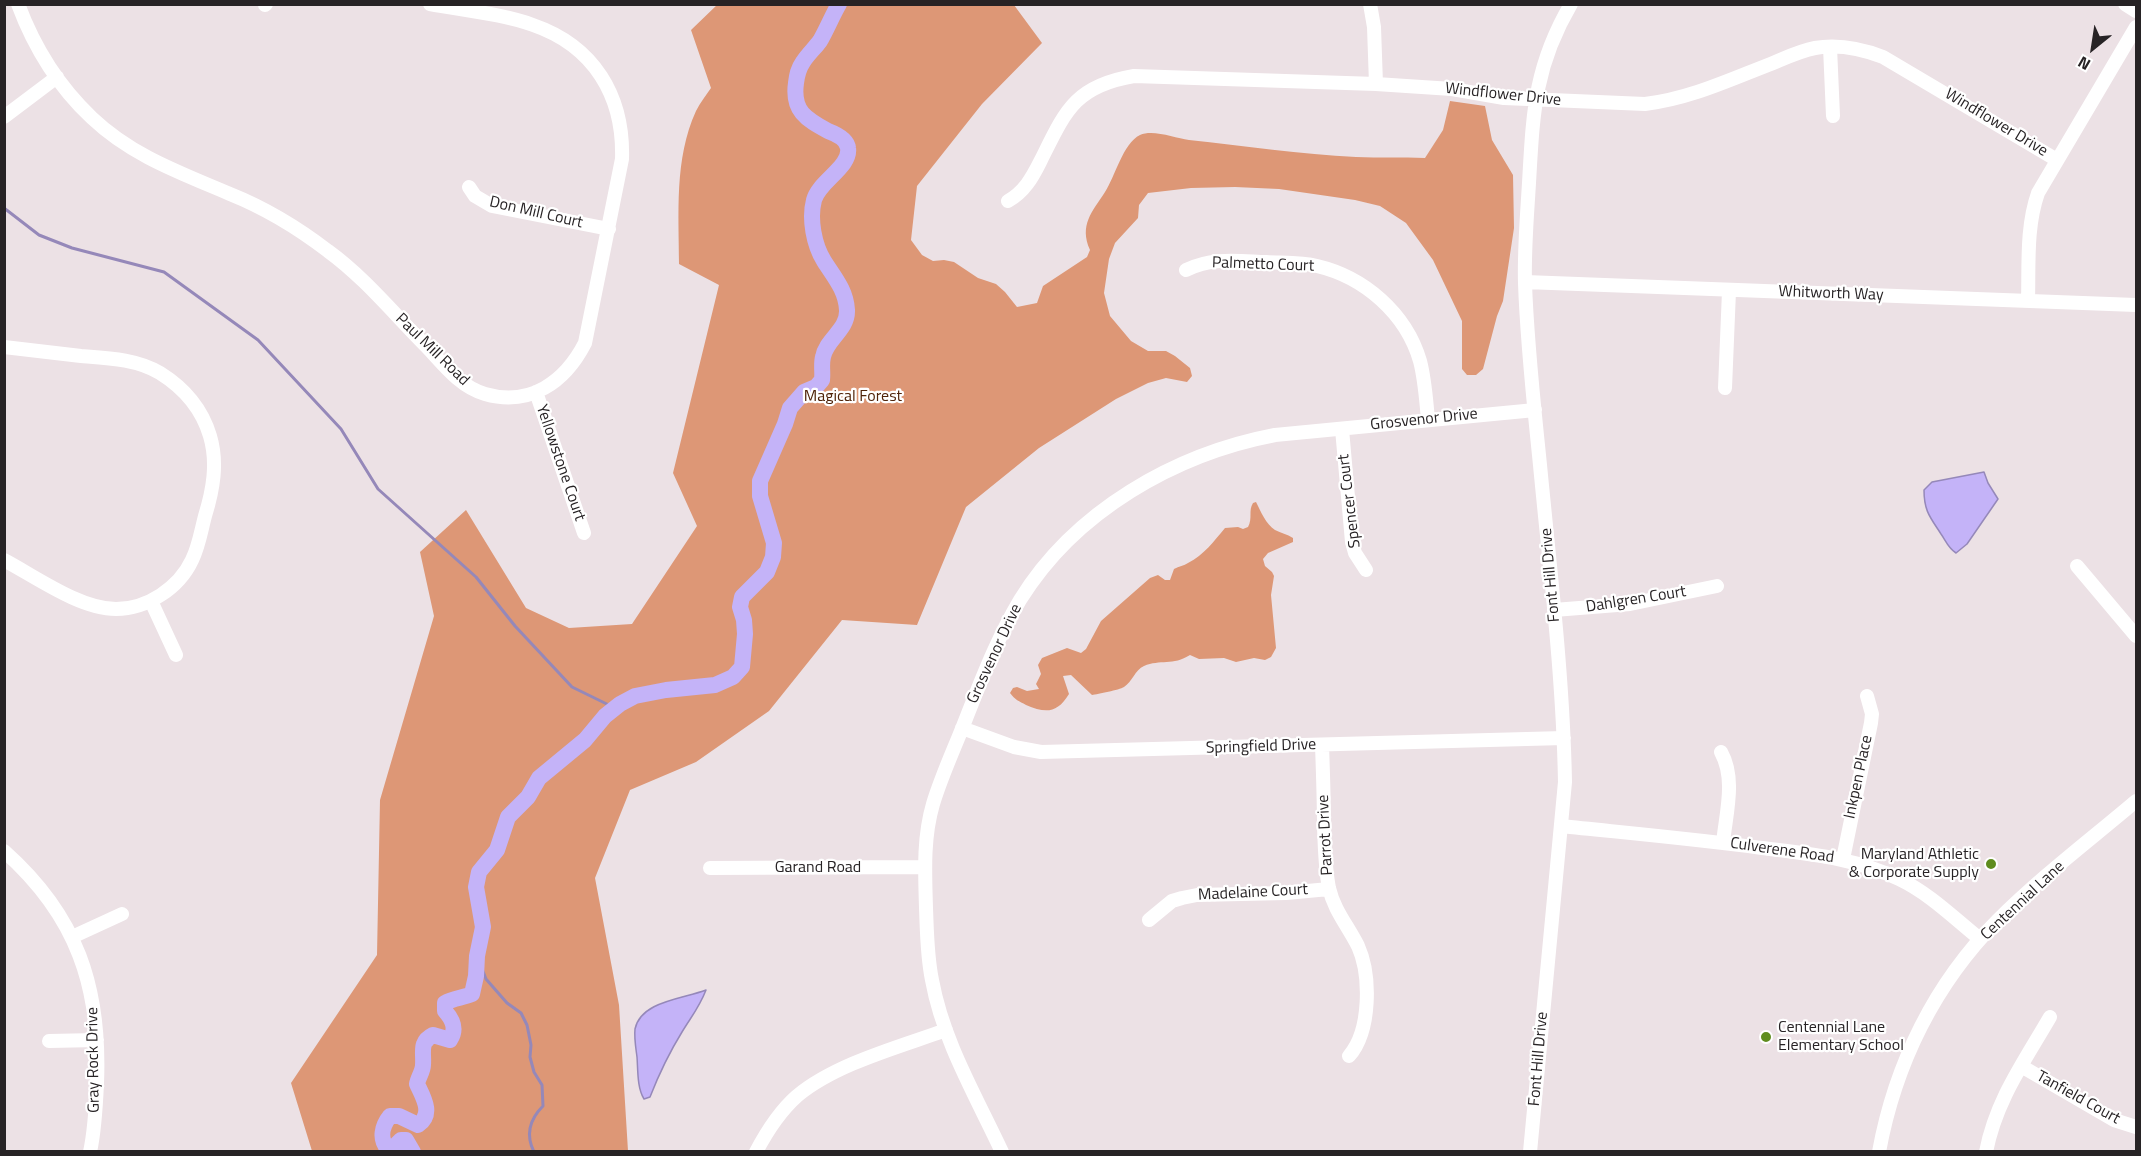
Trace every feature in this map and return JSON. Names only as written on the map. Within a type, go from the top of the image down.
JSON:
[{"type":"street","name":"Paul Mill Road","points":[[18,4],[35,42],[57,77],[92,118],[140,154],[261,208],[330,252],[451,372],[472,388],[484,394],[509,397],[536,392],[559,379],[570,368],[585,343],[622,159],[623,139],[620,121],[607,85],[597,69],[566,40],[533,24],[482,9],[430,4]]},
{"type":"street","points":[[1370,4],[1374,27],[1376,84]]},
{"type":"street","name":"Font Hill Drive","points":[[1530,1152],[1565,782],[1564,738],[1535,410],[1525,256],[1535,100],[1540,73],[1554,36],[1571,4]]},
{"type":"street","points":[[2125,4],[2136,10]]},
{"type":"street","points":[[2028,302],[2033,207],[2038,193],[2136,27]]},
{"type":"street","points":[[1830,47],[1833,116]]},
{"type":"street","name":"Windflower Drive","points":[[1008,201],[1017,196],[1033,176],[1065,114],[1075,102],[1103,83],[1134,76],[1376,84],[1452,89],[1504,98],[1622,104],[1666,101],[1691,95],[1795,54],[1815,48],[1830,47],[1867,51],[1883,57],[2057,160]]},
{"type":"street","points":[[4,117],[57,77]]},
{"type":"street","name":"Don Mill Court","points":[[469,187],[475,196],[492,206],[609,229]]},
{"type":"street","name":"Palmetto Court","points":[[1186,270],[1196,265],[1220,260],[1293,264],[1316,266],[1358,283],[1375,294],[1405,328],[1419,359],[1424,377],[1428,419]]},
{"type":"street","name":"Whitworth Way","points":[[1525,282],[2136,305]]},
{"type":"street","points":[[1725,388],[1729,291]]},
{"type":"street","points":[[4,347],[117,360],[145,366],[174,382],[197,407],[205,422],[213,450],[214,465],[210,498],[197,546],[188,568],[165,593],[151,601],[125,608],[102,608],[72,597],[4,560]]},
{"type":"street","name":"Yellowstone Court","points":[[536,392],[584,533]]},
{"type":"street","name":"Grosvenor Drive","points":[[1002,1152],[946,1030],[932,981],[928,953],[925,867],[927,831],[941,778],[1002,631],[1021,598],[1054,556],[1096,516],[1153,478],[1184,462],[1215,450],[1275,435],[1535,410]]},
{"type":"street","name":"Spencer Court","points":[[1342,429],[1352,542],[1355,553],[1366,570]]},
{"type":"street","points":[[2077,566],[2136,636]]},
{"type":"street","name":"Dahlgren Court","points":[[1554,610],[1630,604],[1717,586]]},
{"type":"street","points":[[151,601],[176,655]]},
{"type":"street","name":"Inkpen Place","points":[[1843,859],[1871,723],[1872,714],[1867,696]]},
{"type":"street","name":"Springfield Drive","points":[[962,728],[1014,747],[1041,752],[1564,738]]},
{"type":"street","name":"Parrot Drive","points":[[1322,745],[1325,861],[1329,889],[1335,906],[1356,943],[1365,968],[1364,1027],[1361,1038],[1349,1056]]},
{"type":"street","points":[[1721,752],[1729,771],[1723,843]]},
{"type":"street","name":"Centennial Lane","points":[[1879,1152],[1900,1072],[1923,1022],[1949,979],[1980,939],[2013,906],[2136,801]]},
{"type":"street","name":"Culverene Road","points":[[1561,826],[1723,843],[1843,859],[1871,867],[1902,880],[1980,939]]},
{"type":"street","name":"Gray Rock Drive","points":[[4,851],[35,880],[63,920],[72,937],[92,995],[96,1040],[95,1116],[90,1152]]},
{"type":"street","name":"Garand Road","points":[[710,868],[925,867]]},
{"type":"street","name":"Madelaine Court","points":[[1149,920],[1172,901],[1189,897],[1329,889]]},
{"type":"street","points":[[72,937],[122,914]]},
{"type":"street","points":[[1986,1152],[1990,1130],[1998,1107],[2050,1017]]},
{"type":"street","points":[[756,1152],[767,1131],[783,1111],[797,1096],[819,1080],[843,1068],[946,1030]]},
{"type":"street","points":[[49,1041],[96,1040]]},
{"type":"street","name":"Tanfield Court","points":[[2021,1066],[2114,1120],[2136,1127]]},
{"type":"green space","name":"Magical Forest","points":[[718,4],[1014,5],[1042,43],[982,104],[917,186],[911,240],[922,255],[933,261],[954,262],[978,278],[996,284],[1017,307],[1037,303],[1043,286],[1087,257],[1090,250],[1086,233],[1088,219],[1109,186],[1124,153],[1134,139],[1140,135],[1158,133],[1189,140],[1335,156],[1425,158],[1443,130],[1450,101],[1485,106],[1492,140],[1513,175],[1514,228],[1503,301],[1483,369],[1476,375],[1467,375],[1462,369],[1462,321],[1433,260],[1406,223],[1380,206],[1279,189],[1191,188],[1148,193],[1139,205],[1138,218],[1115,243],[1109,259],[1104,293],[1110,316],[1131,341],[1148,351],[1166,351],[1175,356],[1190,368],[1192,376],[1187,382],[1166,378],[1148,383],[1116,399],[1039,448],[966,507],[917,625],[842,620],[769,711],[696,762],[630,790],[595,878],[619,1005],[628,1151],[312,1151],[291,1083],[377,955],[380,800],[434,616],[420,552],[466,510],[526,608],[569,628],[632,624],[697,526],[673,473],[719,285],[679,264],[679,187],[689,129],[698,108],[711,88],[691,30]]},
{"type":"green space","points":[[1256,502],[1264,518],[1275,530],[1293,538],[1293,542],[1268,553],[1263,559],[1265,566],[1274,576],[1271,595],[1276,648],[1271,657],[1265,660],[1254,658],[1236,662],[1224,658],[1199,659],[1190,655],[1178,660],[1144,666],[1124,687],[1092,695],[1071,675],[1063,676],[1069,694],[1060,705],[1050,710],[1033,708],[1010,693],[1013,688],[1017,687],[1027,691],[1039,689],[1036,684],[1041,674],[1038,665],[1042,658],[1067,648],[1081,653],[1086,649],[1101,621],[1150,578],[1158,575],[1165,580],[1170,580],[1174,569],[1199,556],[1225,528],[1248,527],[1252,506]]},
{"type":"shaded area","points":[[1984,472],[1998,499],[1967,544],[1956,553],[1947,544],[1928,514],[1924,490],[1932,482]]},
{"type":"shaded area","points":[[706,990],[669,1056],[650,1097],[644,1099],[639,1084],[635,1040],[635,1029],[639,1020],[645,1012],[664,1002]]},
{"type":"waterway","points":[[413,1152],[406,1140],[401,1140],[392,1149],[388,1149],[383,1141],[383,1128],[390,1116],[399,1116],[418,1125],[423,1121],[426,1105],[417,1084],[423,1067],[424,1044],[433,1035],[450,1040],[453,1025],[445,1011],[445,1003],[472,994],[483,927],[476,887],[479,872],[497,850],[508,817],[528,797],[539,778],[585,740],[605,716],[620,704],[635,696],[715,685],[733,677],[742,667],[745,634],[740,607],[742,597],[767,572],[773,557],[774,543],[760,496],[760,481],[790,408],[804,392],[816,387],[822,380],[822,360],[825,351],[841,329],[846,317],[846,303],[842,290],[818,247],[813,232],[812,215],[817,193],[845,161],[848,148],[841,137],[813,122],[802,113],[795,93],[800,67],[820,41],[839,4]]},
{"type":"waterway","points":[[4,208],[39,235],[72,248],[164,272],[258,340],[341,429],[378,489],[476,577],[515,626],[572,687],[615,708]]},
{"type":"waterway","points":[[477,956],[486,979],[507,1003],[521,1013],[527,1025],[531,1045],[530,1057],[534,1072],[542,1085],[543,1106],[535,1116],[529,1133],[534,1152]]},
{"type":"place","name":"Maryland Athletic & Corporate Supply","points":[[1991,864]]},
{"type":"place","name":"Centennial Lane Elementary School","points":[[1766,1037]]}]
